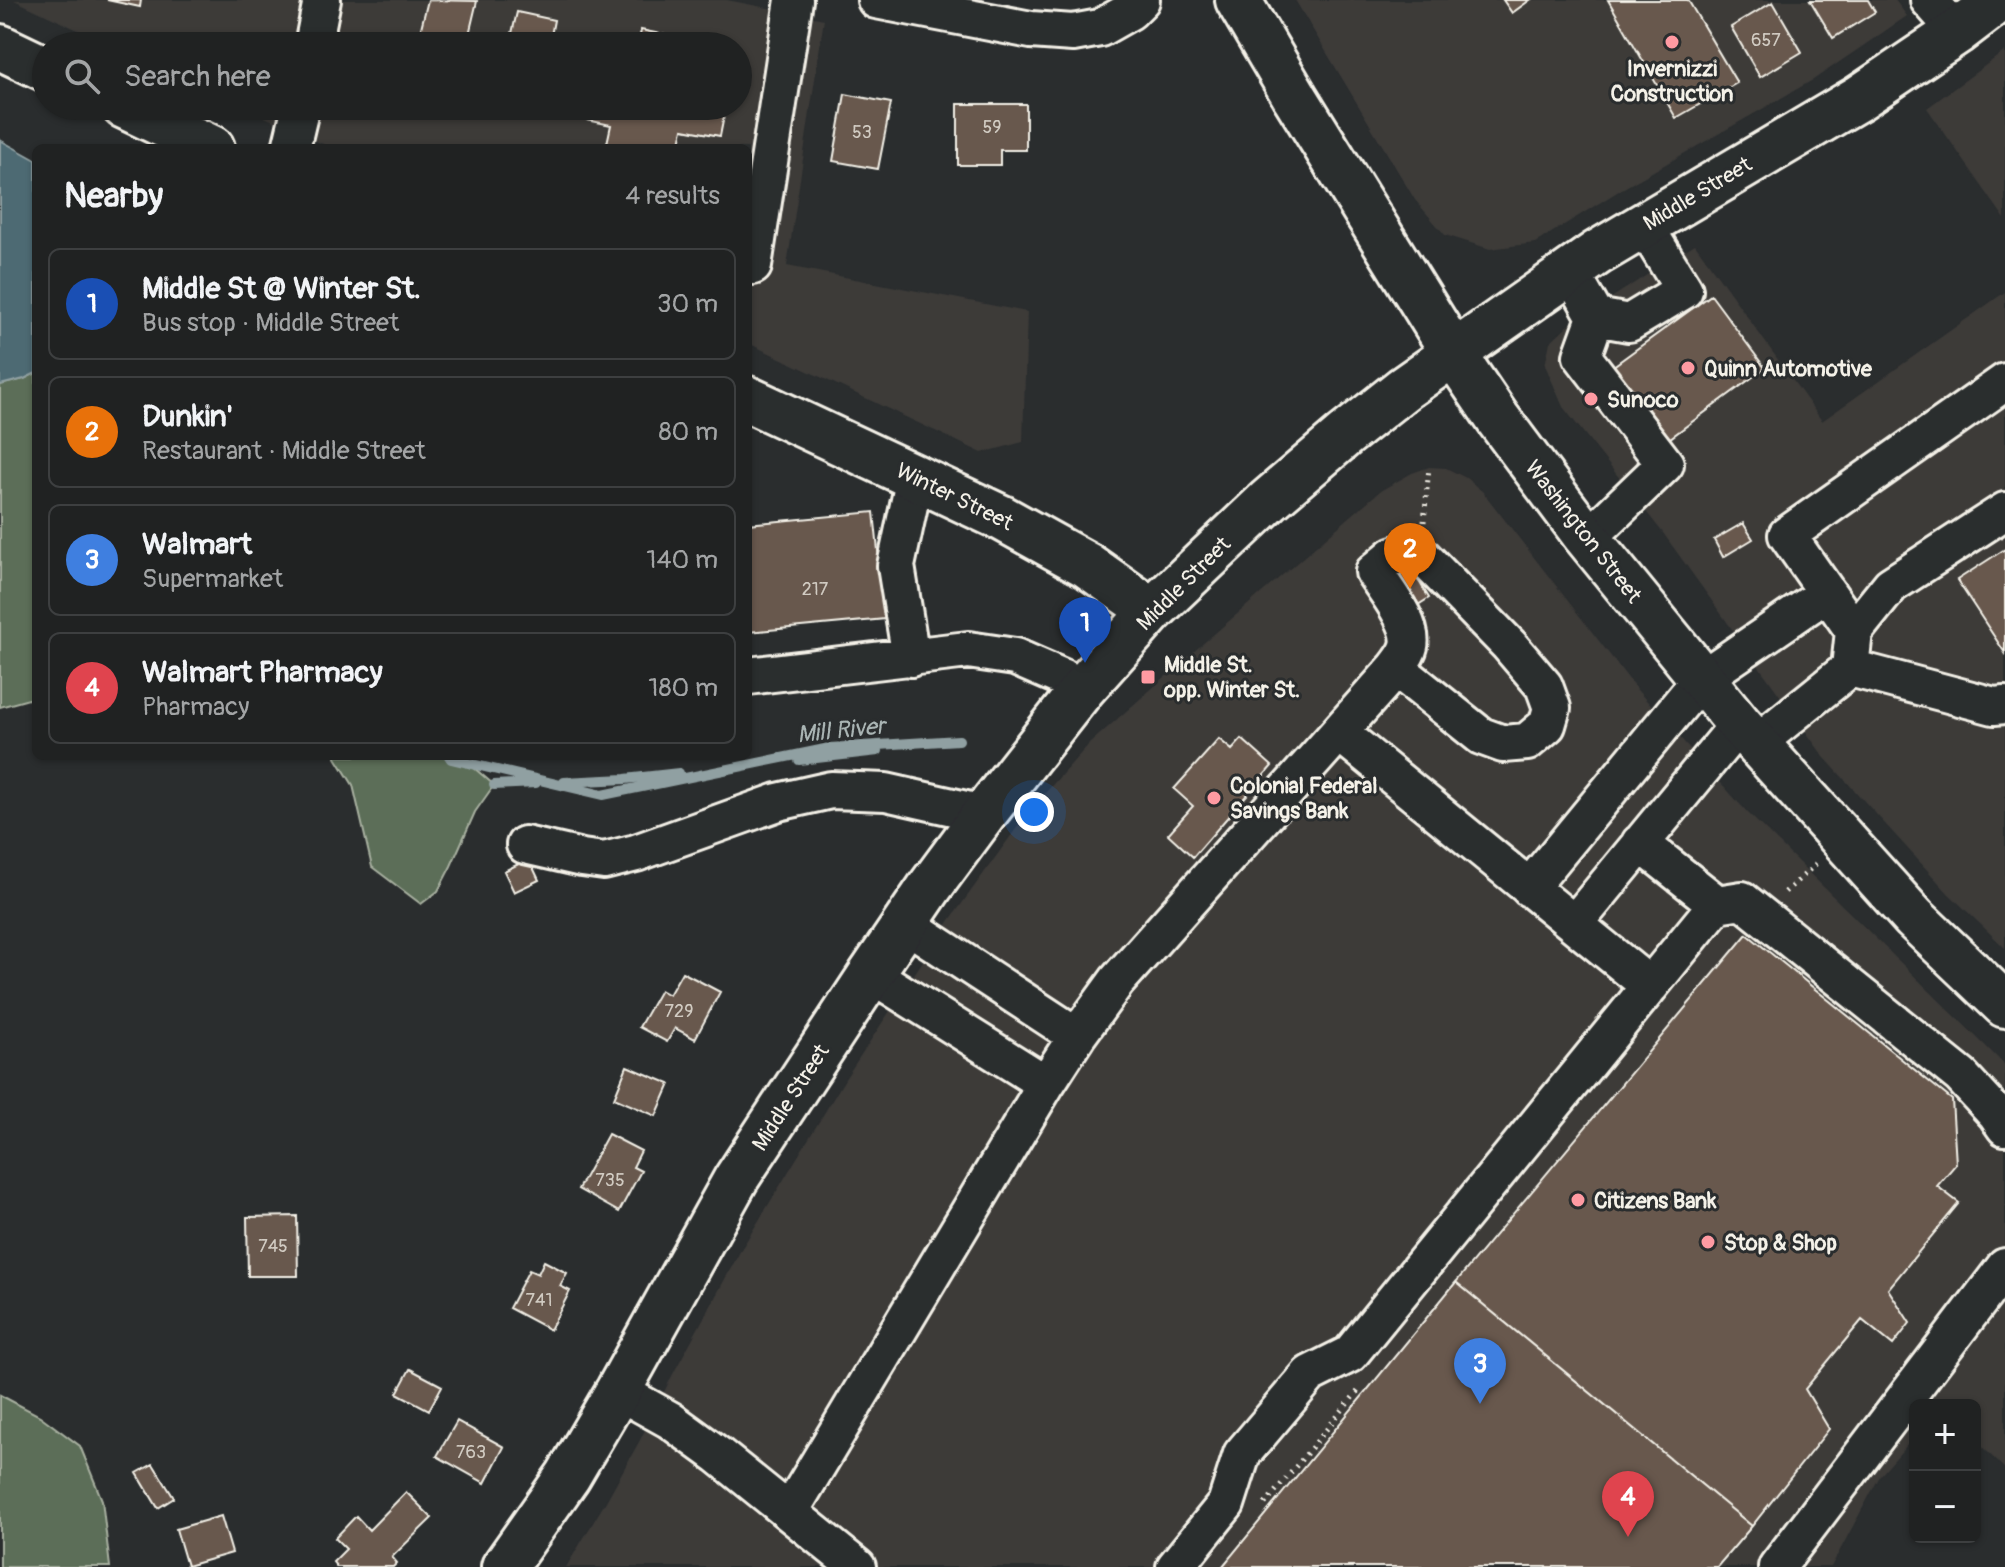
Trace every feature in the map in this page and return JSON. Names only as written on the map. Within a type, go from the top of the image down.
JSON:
[{"type":"main road","name":"Middle Street","points":[[504,1567],[568,1476],[736,1179],[871,974],[984,814],[1084,687],[1152,611],[1269,500],[1403,389],[1570,271],[1859,98],[1943,16],[1999,0]]},
{"type":"main road","name":"Washington Street","points":[[1251,5],[1295,97],[1454,354],[1498,419],[1588,538],[1748,734],[1914,918],[2005,1005]]},
{"type":"main road","points":[[0,47],[32,62]]},
{"type":"main road","points":[[153,120],[204,144]]},
{"type":"main road","name":"Winter Street","points":[[752,401],[1002,518],[1075,558],[1152,611]]},
{"type":"street","points":[[315,32],[320,0]]},
{"type":"street","points":[[752,265],[794,0]]},
{"type":"street","points":[[876,0],[1031,30],[1073,33],[1100,28],[1135,6]]},
{"type":"street","points":[[292,144],[298,120]]},
{"type":"street","points":[[1596,317],[1629,323],[1684,290],[1644,225]]},
{"type":"street","points":[[1570,271],[1596,317],[1582,356],[1665,464],[1588,538]]},
{"type":"street","points":[[1854,631],[1787,535],[2005,382]]},
{"type":"street","points":[[911,658],[896,566],[915,477]]},
{"type":"street","points":[[1850,668],[1854,631],[1891,585],[2005,511]]},
{"type":"street","points":[[790,1511],[1077,1036],[1117,981],[1340,733],[1409,649],[1410,636],[1406,624],[1374,572],[1394,555],[1410,551],[1423,557],[1509,645],[1544,686],[1552,708],[1547,725],[1527,742],[1503,744],[1481,736],[1396,668]]},
{"type":"street","points":[[1529,888],[1701,679],[1827,593]]},
{"type":"street","points":[[752,676],[968,650],[1015,657],[1084,687]]},
{"type":"street","points":[[1575,923],[1640,843],[1748,734],[1850,668],[1994,706],[2005,705]]},
{"type":"street","points":[[1340,733],[1650,986]]},
{"type":"street","points":[[525,845],[604,861],[636,853],[778,802],[831,790],[886,792],[984,814]]},
{"type":"street","points":[[1640,843],[1717,904]]},
{"type":"street","points":[[1175,1567],[1226,1504],[1242,1454],[1310,1374],[1350,1354],[1717,904],[1742,900],[1961,1076],[2005,1127]]},
{"type":"street","points":[[906,924],[1077,1036]]},
{"type":"street","points":[[871,974],[1046,1084]]},
{"type":"street","points":[[1777,1567],[2005,1267]]},
{"type":"street","points":[[618,1391],[670,1420],[718,1455],[857,1567]]},
{"type":"path","points":[[1424,524],[1429,467]]},
{"type":"shaded area","points":[[14,0],[727,0],[824,19],[787,266],[1027,312],[1023,442],[982,453],[752,345],[752,144],[322,144],[271,120],[752,120],[752,32],[82,32]]},
{"type":"shaded area","points":[[1295,0],[1895,0],[1907,16],[1813,80],[1622,189],[1535,243],[1490,249],[1445,235],[1415,200]]},
{"type":"shaded area","points":[[2005,51],[2005,219],[1927,108]]},
{"type":"shaded area","points":[[1695,244],[1822,421],[2005,292],[2005,948],[1949,894],[1824,757],[1663,533],[1563,407],[1545,365],[1550,342],[1566,327]]},
{"type":"shaded area","points":[[1429,467],[1446,468],[1466,478],[1483,492],[1638,691],[1748,813],[2005,1065],[2005,1469],[1981,1446],[1981,1399],[1909,1399],[1909,1443],[1880,1476],[1831,1567],[566,1567],[640,1440],[742,1248],[845,1079],[950,920],[1028,812],[1090,743],[1380,491]]},
{"type":"green space","points":[[32,375],[32,698],[0,707],[0,385]]},
{"type":"green space","points":[[337,760],[465,760],[494,785],[475,812],[438,891],[421,904],[372,867],[353,785]]},
{"type":"green space","points":[[0,1395],[40,1416],[80,1446],[102,1500],[110,1567],[0,1567]]},
{"type":"water","points":[[0,140],[32,158],[32,375],[0,385]]},
{"type":"building","points":[[107,0],[141,0],[140,7]]},
{"type":"building","points":[[428,0],[477,1],[470,32],[420,32]]},
{"type":"building","points":[[1503,0],[1530,0],[1512,13]]},
{"type":"building","name":"Invernizzi Construction","points":[[1608,0],[1688,0],[1737,83],[1676,118]]},
{"type":"building","points":[[1810,0],[1868,0],[1875,12],[1833,38]]},
{"type":"building","points":[[1773,2],[1802,52],[1760,77],[1731,27]]},
{"type":"building","points":[[517,12],[554,20],[552,32],[512,32]]},
{"type":"building","points":[[845,94],[891,103],[878,169],[833,161]]},
{"type":"building","points":[[958,104],[1026,104],[1026,150],[1000,150],[1000,165],[958,165]]},
{"type":"building","points":[[587,120],[723,120],[720,136],[683,129],[680,144],[607,144],[611,125]]},
{"type":"building","name":"Quinn Automotive","points":[[1711,295],[1765,368],[1666,441],[1612,367]]},
{"type":"building","points":[[874,512],[885,619],[752,632],[752,524]]},
{"type":"building","points":[[1743,523],[1753,539],[1723,557],[1714,540]]},
{"type":"building","points":[[2005,549],[2005,653],[1957,580]]},
{"type":"building","points":[[1411,568],[1429,598],[1410,610],[1392,580]]},
{"type":"building","name":"Colonial Federal Savings Bank","points":[[1219,739],[1232,750],[1242,739],[1272,766],[1193,857],[1168,834],[1193,806],[1174,789]]},
{"type":"building","points":[[529,859],[539,880],[514,892],[504,871]]},
{"type":"building","name":"Stop & Shop","points":[[1747,934],[1952,1100],[1956,1164],[1937,1186],[1959,1203],[1888,1289],[1910,1323],[1893,1345],[1862,1320],[1805,1389],[1829,1429],[1752,1526],[1456,1282]]},
{"type":"building","points":[[682,972],[720,992],[695,1039],[675,1028],[667,1042],[639,1027],[660,990],[669,995]]},
{"type":"building","points":[[627,1066],[670,1084],[656,1116],[614,1098]]},
{"type":"building","points":[[608,1134],[641,1151],[633,1167],[641,1171],[619,1212],[578,1189]]},
{"type":"building","points":[[297,1216],[298,1276],[248,1276],[247,1217]]},
{"type":"building","points":[[544,1261],[567,1273],[560,1286],[570,1291],[550,1330],[509,1308],[529,1270],[538,1274]]},
{"type":"building","points":[[1456,1282],[1752,1526],[1717,1567],[1222,1567]]},
{"type":"building","points":[[410,1369],[442,1386],[429,1410],[397,1393]]},
{"type":"building","points":[[457,1421],[504,1447],[485,1483],[437,1456]]},
{"type":"building","points":[[153,1464],[174,1498],[158,1508],[137,1473]]},
{"type":"building","points":[[406,1492],[432,1518],[392,1557],[397,1563],[393,1567],[337,1567],[333,1562],[346,1549],[335,1538],[356,1516],[369,1530]]},
{"type":"building","points":[[221,1516],[232,1553],[187,1566],[176,1529]]},
{"type":"waterway","name":"Mill River","points":[[455,760],[603,795],[830,748],[959,740]]},
{"type":"waterway","points":[[799,760],[878,751]]},
{"type":"waterway","points":[[564,782],[679,773]]},
{"type":"waterway","points":[[494,785],[536,783]]},
{"type":"place","name":"Invernizzi Construction","points":[[1672,42]]},
{"type":"place","name":"Quinn Automotive","points":[[1688,368]]},
{"type":"place","name":"Sunoco","points":[[1591,399]]},
{"type":"place","name":"Dunkin'","points":[[1410,589]]},
{"type":"place","name":"Middle St @ Winter St.","points":[[1085,663]]},
{"type":"place","name":"Middle St. opp. Winter St.","points":[[1148,677]]},
{"type":"place","name":"Colonial Federal Savings Bank","points":[[1214,798]]},
{"type":"place","name":"Citizens Bank","points":[[1578,1200]]},
{"type":"place","name":"Stop & Shop","points":[[1708,1242]]},
{"type":"place","name":"Walmart","points":[[1480,1404]]},
{"type":"place","name":"Walmart Pharmacy","points":[[1628,1537]]}]
